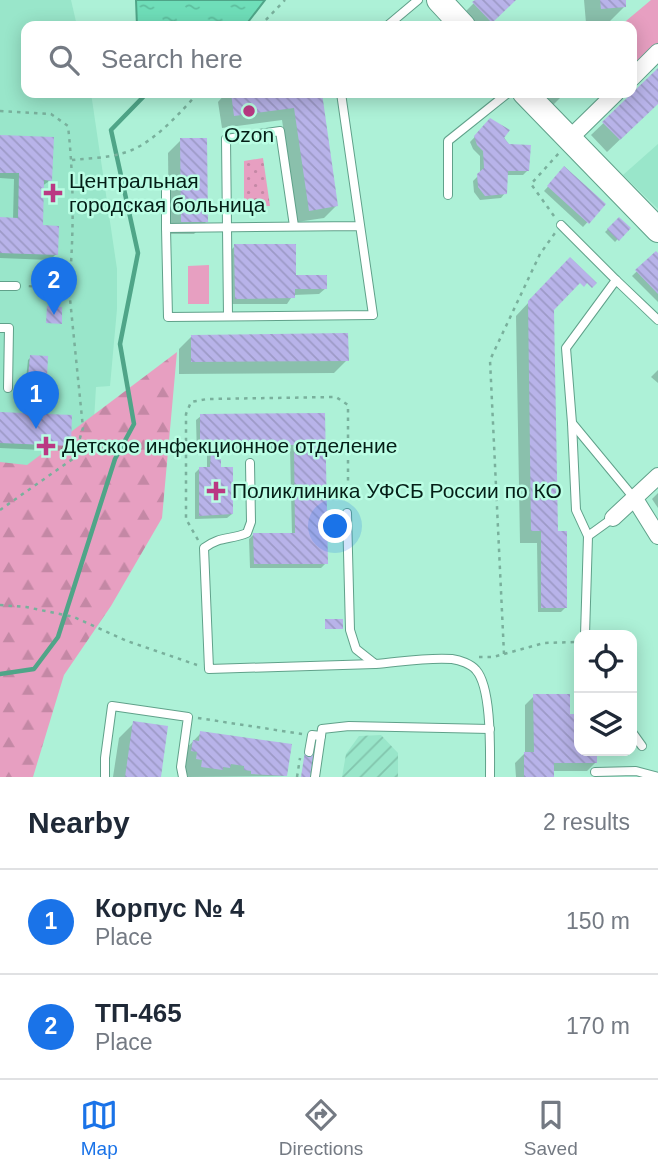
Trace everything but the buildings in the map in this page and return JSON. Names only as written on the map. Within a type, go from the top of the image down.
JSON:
[{"type":"main road","points":[[439,0],[458,21]]},
{"type":"main road","points":[[529,98],[566,144],[658,230]]},
{"type":"street","points":[[637,73],[658,52]]},
{"type":"street","points":[[566,144],[611,98]]},
{"type":"street","points":[[613,518],[658,475]]},
{"type":"street","points":[[635,499],[658,536]]},
{"type":"lane","points":[[393,21],[418,0]]},
{"type":"lane","points":[[166,191],[167,317],[373,315],[342,98]]},
{"type":"lane","points":[[448,195],[448,141],[502,98]]},
{"type":"lane","points":[[228,316],[226,139],[280,131],[294,226]]},
{"type":"lane","points":[[561,225],[658,320]]},
{"type":"lane","points":[[166,228],[360,226]]},
{"type":"lane","points":[[585,630],[588,536],[576,510],[566,348],[616,280]]},
{"type":"lane","points":[[0,286],[16,286]]},
{"type":"lane","points":[[0,328],[9,328],[8,388]]},
{"type":"lane","points":[[572,423],[635,499]]},
{"type":"lane","points":[[250,463],[251,522],[247,533],[216,540],[204,548],[209,669],[452,659],[467,663],[476,669],[484,684],[490,729],[490,777]]},
{"type":"lane","points":[[347,513],[351,630],[356,649],[375,664]]},
{"type":"lane","points":[[588,536],[613,518]]},
{"type":"lane","points":[[105,777],[112,706],[188,717],[181,767],[183,777]]},
{"type":"lane","points":[[309,752],[322,729],[349,726],[490,729]]},
{"type":"lane","points":[[316,777],[317,736]]},
{"type":"lane","points":[[637,739],[642,746]]},
{"type":"lane","points":[[595,772],[636,771],[658,777]]},
{"type":"path","points":[[265,21],[285,0]]},
{"type":"path","points":[[72,160],[113,156],[132,150],[148,140],[193,98]]},
{"type":"path","points":[[0,111],[51,114],[68,126],[72,160],[72,254],[69,289],[83,428],[74,458],[0,510]]},
{"type":"path","points":[[503,654],[490,360],[540,254],[561,225],[531,184],[566,144]]},
{"type":"path","points":[[16,286],[69,289]]},
{"type":"path","points":[[204,548],[186,519],[186,414],[191,402],[207,399],[336,397],[348,405],[347,513]]},
{"type":"path","points":[[0,606],[26,607],[74,617],[127,641],[209,669]]},
{"type":"path","points":[[452,659],[503,654],[544,643],[574,642]]},
{"type":"path","points":[[188,717],[317,736]]},
{"type":"shaded area","name":"Центральная городская больница","points":[[0,0],[71,0],[76,21],[21,21],[21,98],[92,98],[117,269],[117,309],[110,386],[96,387],[90,487],[0,532]]},
{"type":"shaded area","points":[[658,144],[658,209],[623,175]]},
{"type":"shaded area","points":[[381,735],[398,753],[398,777],[342,777],[346,754],[359,736]]},
{"type":"green space","points":[[651,0],[658,0],[658,43],[637,63],[637,21],[626,21]]},
{"type":"green space","points":[[263,158],[270,206],[244,206],[244,161]]},
{"type":"green space","points":[[209,265],[209,304],[188,304],[188,266]]},
{"type":"green space","points":[[177,352],[162,518],[111,606],[64,675],[33,777],[0,777],[0,462],[27,465]]},
{"type":"water","points":[[136,0],[265,0],[249,21],[137,21]]},
{"type":"waterway","points":[[0,674],[34,669],[58,637],[115,459],[134,424],[120,344],[138,253],[111,130],[142,98]]},
{"type":"place","name":"Ozon","points":[[249,111]]},
{"type":"place","name":"Центральная городская больница","points":[[53,193]]},
{"type":"place","name":"ТП-465","points":[[54,315]]},
{"type":"place","name":"Корпус № 4","points":[[36,429]]},
{"type":"place","name":"Детское инфекционное отделение","points":[[46,446]]},
{"type":"place","name":"Поликлиника УФСБ России по КО","points":[[216,491]]}]
